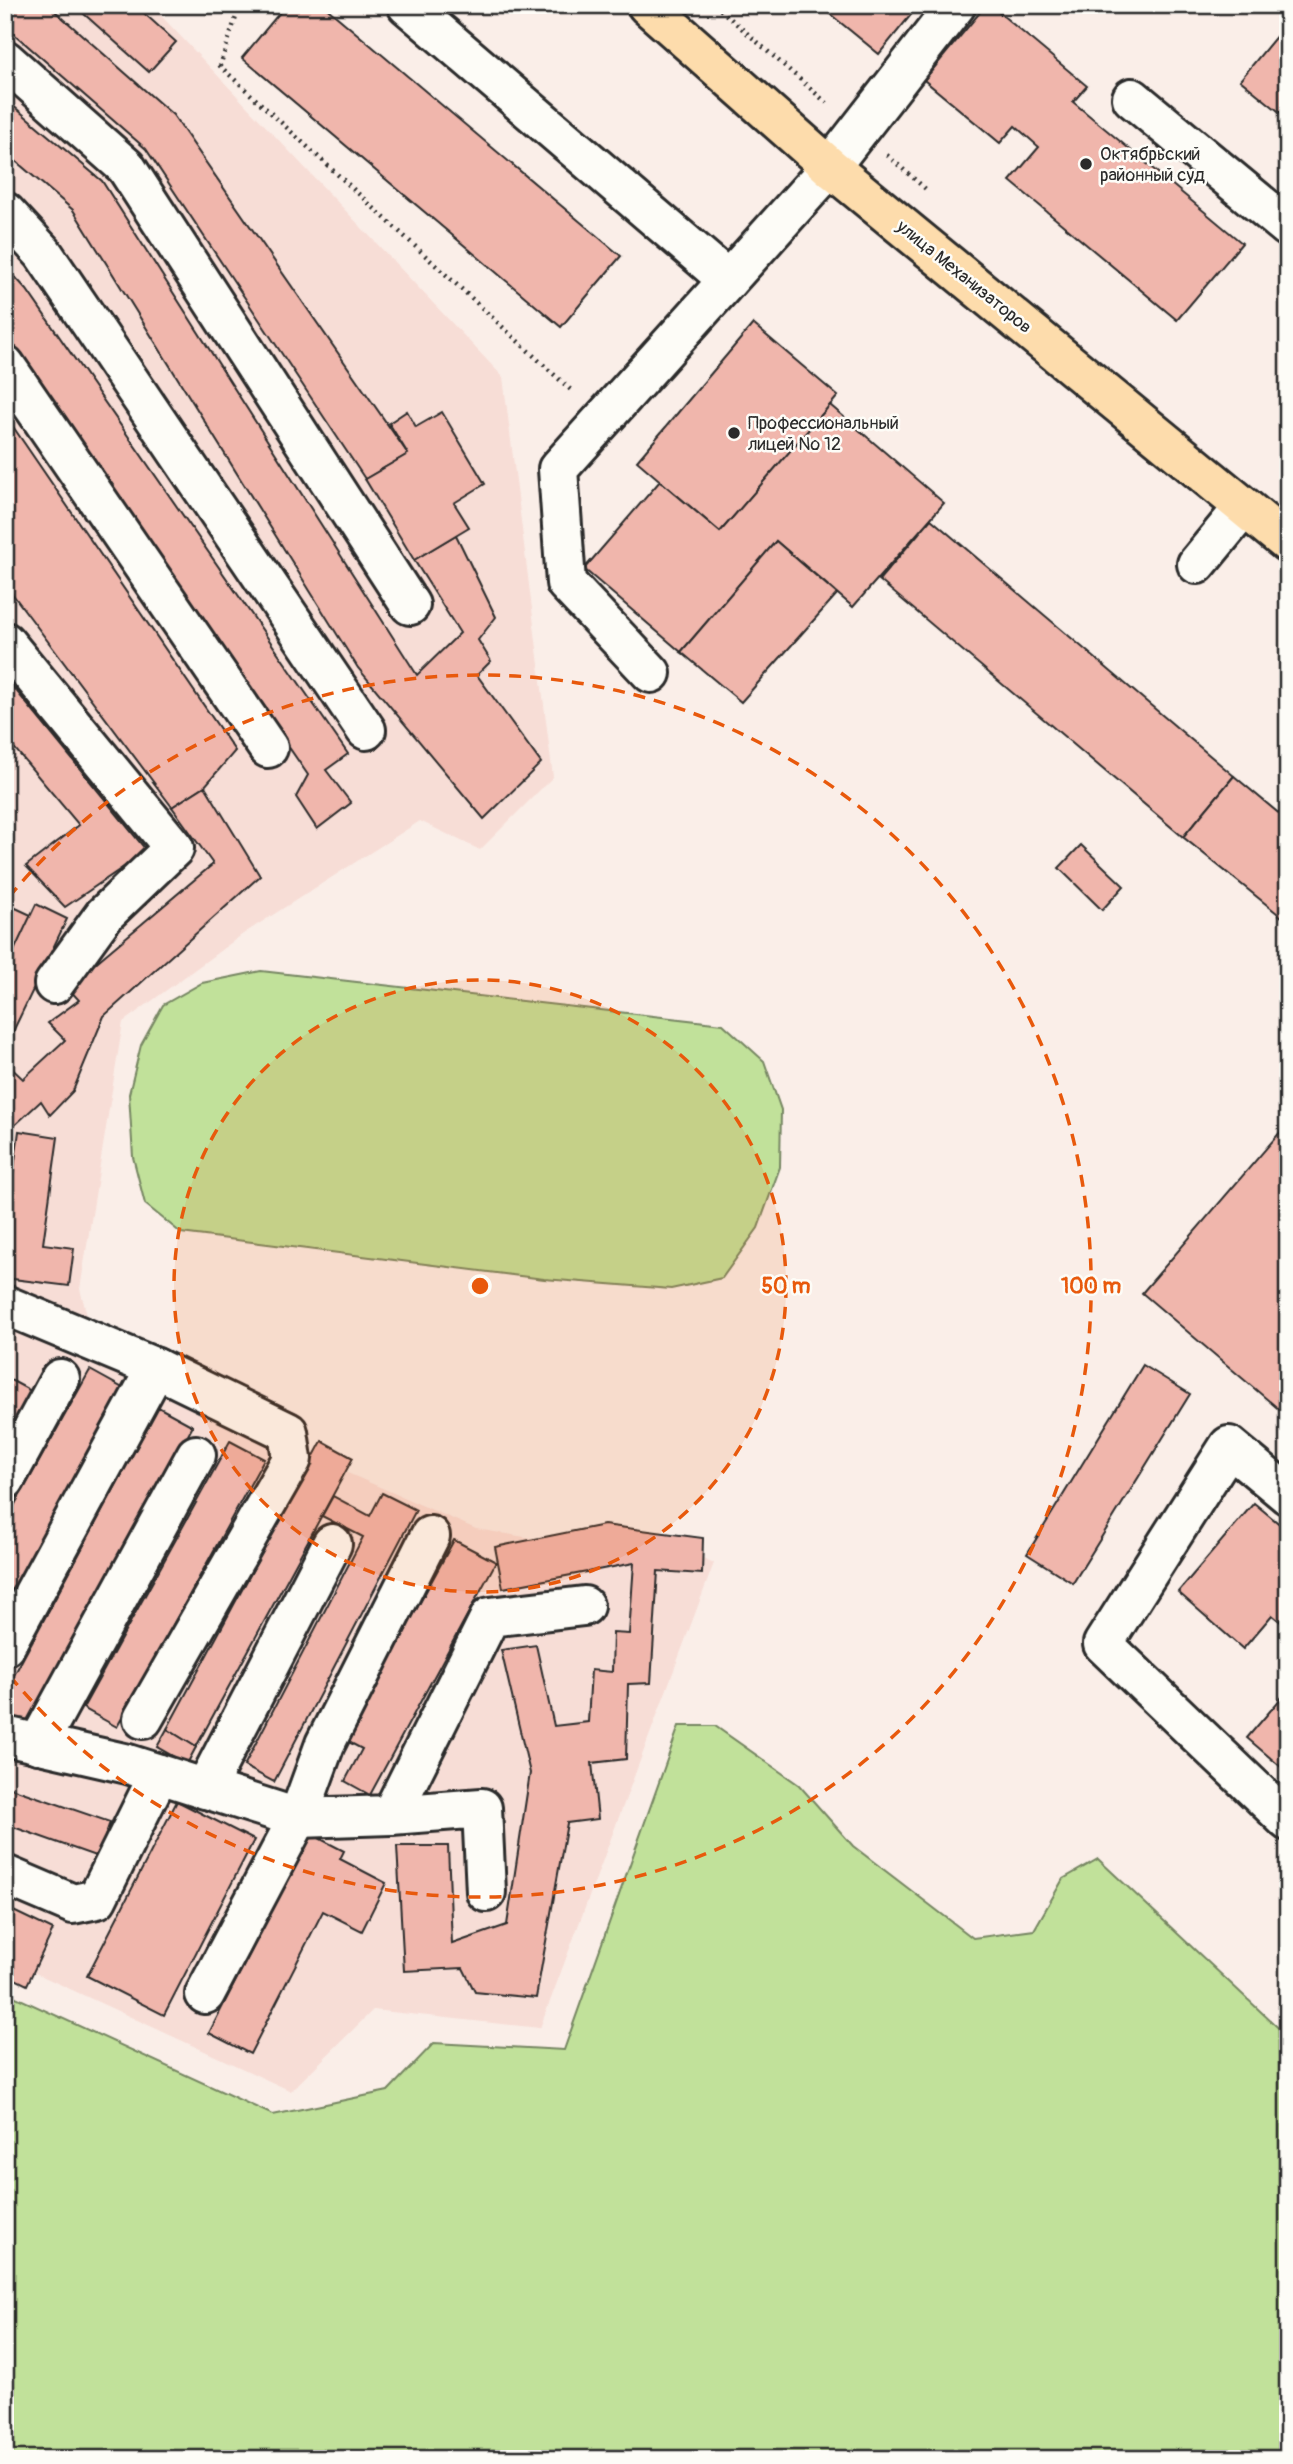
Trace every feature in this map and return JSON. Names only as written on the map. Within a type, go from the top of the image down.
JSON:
[{"type":"main road","name":"улица Механизаторов","points":[[647,5],[830,167],[1288,542]]},
{"type":"lane","points":[[407,5],[728,280]]},
{"type":"lane","points":[[651,673],[566,583],[558,469],[830,167],[956,5]]},
{"type":"lane","points":[[5,60],[125,167],[410,605]]},
{"type":"lane","points":[[1132,99],[1288,227]]},
{"type":"lane","points":[[5,212],[43,253],[366,730]]},
{"type":"lane","points":[[5,365],[268,748]]},
{"type":"lane","points":[[1197,564],[1244,507]]},
{"type":"lane","points":[[5,642],[174,848],[104,915],[54,984]]},
{"type":"lane","points":[[5,1305],[156,1367],[288,1432],[292,1459],[143,1719]]},
{"type":"lane","points":[[5,1646],[156,1367]]},
{"type":"lane","points":[[5,1479],[60,1379]]},
{"type":"lane","points":[[1288,1495],[1229,1446],[1103,1644],[1288,1821]]},
{"type":"lane","points":[[196,1455],[22,1740],[159,1774],[298,1818],[482,1808],[486,1892]]},
{"type":"lane","points":[[205,1994],[298,1818],[325,1744],[430,1536]]},
{"type":"lane","points":[[205,1789],[332,1544]]},
{"type":"lane","points":[[391,1815],[490,1616],[584,1606]]},
{"type":"lane","points":[[5,1875],[73,1904],[97,1899],[159,1774]]},
{"type":"path","points":[[240,5],[220,66],[603,419]]},
{"type":"shaded area","points":[[5,5],[151,5],[503,377],[553,777],[480,850],[420,821],[243,934],[123,1022],[80,1289],[100,1365],[476,1529],[556,1542],[668,1542],[714,1563],[540,2028],[373,2010],[291,2091],[5,1959]]},
{"type":"green space","points":[[261,971],[723,1024],[764,1061],[781,1110],[780,1167],[758,1228],[722,1278],[671,1289],[544,1279],[181,1233],[145,1204],[133,1157],[129,1094],[141,1045],[163,1005],[202,983]]},
{"type":"green space","points":[[679,1726],[715,1726],[799,1785],[853,1846],[973,1938],[1034,1930],[1063,1879],[1098,1859],[1288,2037],[1288,2459],[5,2459],[5,1992],[273,2115],[388,2091],[434,2043],[564,2050]]},
{"type":"building","points":[[5,5],[48,5],[173,115],[408,454],[365,479],[146,149],[5,26]]},
{"type":"building","points":[[74,5],[135,5],[176,42],[149,72]]},
{"type":"building","points":[[286,5],[323,5],[621,256],[561,327],[242,58]]},
{"type":"building","points":[[819,5],[919,5],[879,54]]},
{"type":"building","name":"Октябрьский районный суд","points":[[986,5],[990,5],[1087,86],[1073,102],[1242,243],[1177,320],[1010,181],[1039,147],[1015,126],[1000,143],[924,80]]},
{"type":"building","points":[[1288,22],[1288,119],[1240,80]]},
{"type":"building","points":[[5,99],[102,181],[417,675],[460,633],[414,560],[456,535],[496,617],[478,640],[491,661],[477,675],[541,763],[484,819],[358,668],[73,210],[5,152]]},
{"type":"building","points":[[5,266],[27,290],[348,754],[326,770],[351,803],[317,829],[296,797],[308,775],[5,334]]},
{"type":"building","name":"Профессиональный лицей № 12","points":[[753,324],[838,396],[720,532],[637,461]]},
{"type":"building","points":[[830,405],[944,503],[853,607],[776,541],[681,652],[584,569],[660,481],[720,532]]},
{"type":"building","points":[[407,411],[416,427],[442,412],[485,484],[454,503],[469,527],[414,560],[365,479],[408,454],[389,423]]},
{"type":"building","points":[[5,415],[235,751],[205,786],[172,807],[5,584]]},
{"type":"building","points":[[931,519],[1234,776],[1183,837],[879,580]]},
{"type":"building","points":[[776,541],[837,594],[741,702],[681,652]]},
{"type":"building","points":[[5,677],[147,851],[65,907],[26,866],[79,825],[5,737]]},
{"type":"building","points":[[1234,776],[1288,821],[1288,922],[1183,837]]},
{"type":"building","points":[[205,786],[260,876],[104,1016],[73,1091],[50,1115],[41,1101],[13,1127],[5,1120],[5,1062],[23,1079],[65,1040],[48,1023],[79,1000],[67,987],[213,864],[172,807]]},
{"type":"building","points":[[1081,845],[1124,886],[1102,910],[1059,868]]},
{"type":"building","points":[[5,903],[33,916],[5,970]]},
{"type":"building","points":[[36,904],[67,919],[5,1048],[5,970]]},
{"type":"building","points":[[1288,1123],[1288,1417],[1142,1293]]},
{"type":"building","points":[[19,1131],[58,1137],[43,1244],[74,1248],[69,1286],[5,1278],[5,1234]]},
{"type":"building","points":[[1143,1365],[1190,1394],[1073,1583],[1027,1554]]},
{"type":"building","points":[[90,1370],[126,1390],[5,1608],[5,1522]]},
{"type":"building","points":[[5,1377],[31,1391],[5,1438]]},
{"type":"building","points":[[158,1407],[193,1426],[31,1727],[5,1713],[5,1692]]},
{"type":"building","points":[[230,1441],[264,1459],[117,1727],[83,1708]]},
{"type":"building","points":[[322,1441],[353,1458],[196,1747],[167,1729]]},
{"type":"building","points":[[382,1493],[416,1510],[274,1782],[244,1766],[363,1537],[322,1516],[333,1496],[370,1516]]},
{"type":"building","points":[[1254,1503],[1288,1531],[1288,1628],[1272,1615],[1243,1649],[1178,1592]]},
{"type":"building","points":[[604,1525],[703,1538],[702,1574],[658,1571],[651,1683],[628,1684],[626,1759],[592,1763],[598,1819],[567,1823],[536,1998],[475,1992],[463,1968],[404,1971],[397,1846],[448,1846],[452,1944],[507,1925],[530,1773],[501,1650],[536,1645],[554,1726],[588,1722],[591,1670],[612,1672],[613,1633],[629,1634],[634,1563],[503,1588],[495,1547]]},
{"type":"building","points":[[454,1540],[496,1562],[370,1795],[345,1781],[362,1749],[345,1740]]},
{"type":"building","points":[[1288,1690],[1288,1773],[1247,1738]]},
{"type":"building","points":[[167,1729],[196,1747],[187,1764],[157,1747]]},
{"type":"building","points":[[5,1786],[110,1822],[98,1857],[5,1824]]},
{"type":"building","points":[[177,1801],[254,1840],[164,2015],[87,1976]]},
{"type":"building","points":[[311,1834],[344,1851],[340,1859],[386,1883],[362,1931],[323,1911],[250,2054],[209,2033]]},
{"type":"building","points":[[5,1907],[53,1930],[27,1985],[5,1974]]},
{"type":"place","name":"Октябрьский районный суд","points":[[1086,164]]},
{"type":"place","name":"Профессиональный лицей № 12","points":[[734,433]]}]
